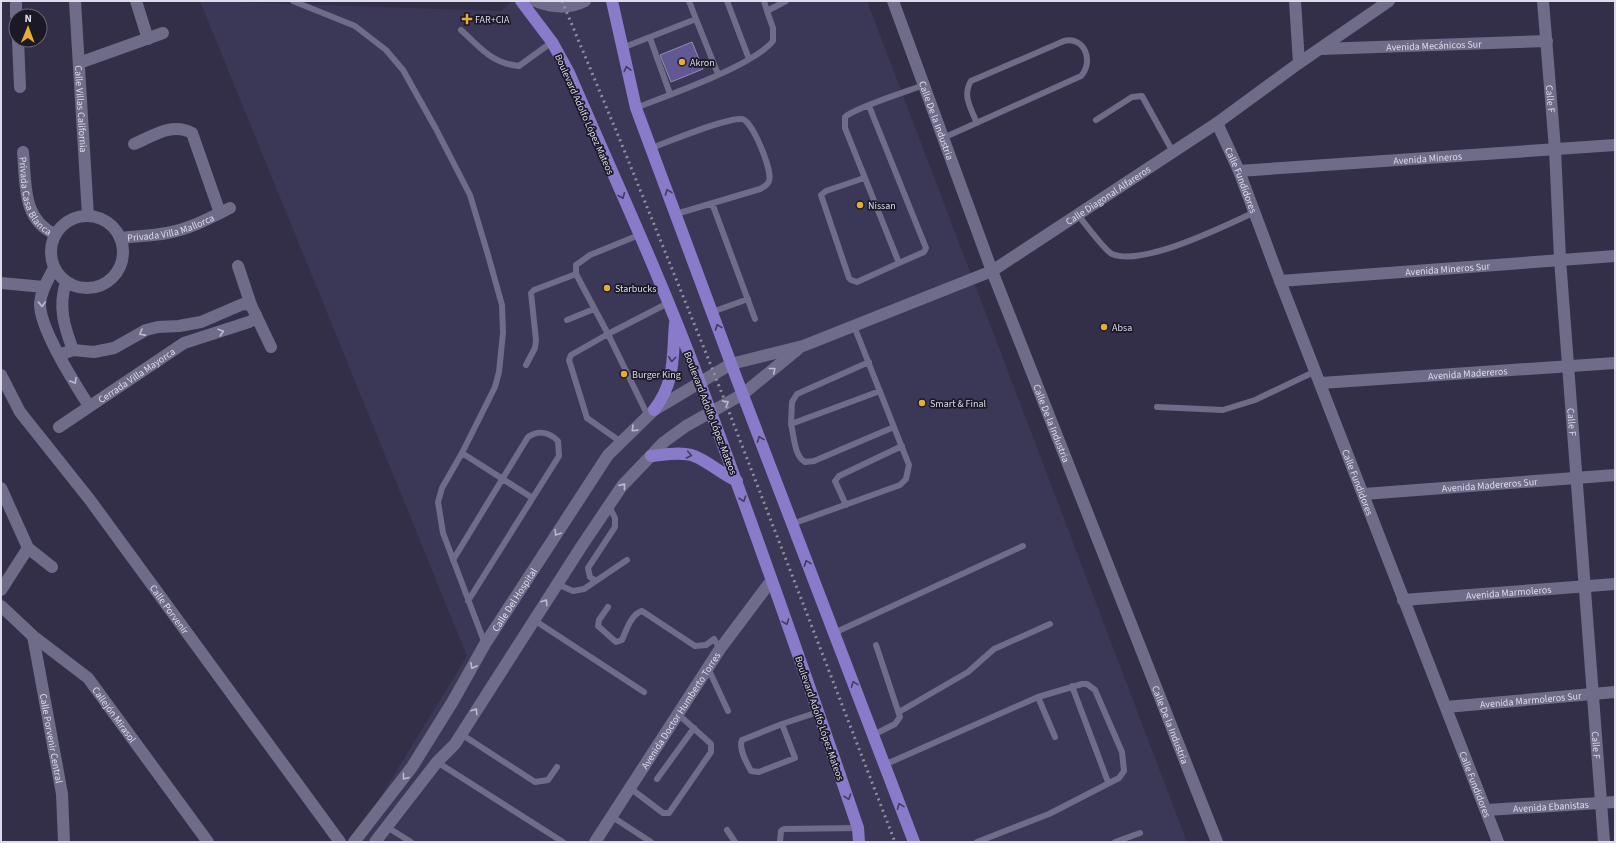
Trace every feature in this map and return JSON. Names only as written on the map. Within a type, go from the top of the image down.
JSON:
[{"type":"main road","name":"Boulevard Adolfo López Mateos","points":[[521,1],[552,42],[569,73],[668,303],[700,382],[710,413],[737,481],[818,712],[858,828],[859,842]]},
{"type":"main road","points":[[612,1],[636,108],[731,364],[914,842]]},
{"type":"main road","points":[[651,413],[668,387],[675,320]]},
{"type":"main road","points":[[651,456],[678,454],[694,456],[725,476],[737,481]]},
{"type":"street","name":"Calle Villas California","points":[[75,1],[88,216]]},
{"type":"street","points":[[136,1],[148,39]]},
{"type":"street","points":[[535,1],[549,7],[566,7],[585,1]]},
{"type":"street","name":"Calle De la Industria","points":[[893,1],[992,271],[1217,842]]},
{"type":"street","points":[[1295,1],[1299,63]]},
{"type":"street","name":"Calle Diagonal Alfareros","points":[[700,382],[731,364],[803,346],[992,271],[1217,123],[1299,63],[1389,1]]},
{"type":"street","name":"Calle F","points":[[1543,1],[1555,149],[1560,259],[1578,477],[1584,586],[1604,842]]},
{"type":"street","points":[[79,63],[163,33]]},
{"type":"street","name":"Avenida Mecánicos Sur","points":[[1321,49],[1547,41]]},
{"type":"street","points":[[18,48],[20,87]]},
{"type":"street","name":"Calle Fundidores","points":[[1217,123],[1240,171],[1280,281],[1364,494],[1403,600],[1487,810],[1498,842]]},
{"type":"street","name":"Privada Villa Mallorca","points":[[120,238],[166,234],[181,230],[225,210],[192,134],[185,129],[172,128],[134,144]]},
{"type":"street","name":"Avenida Mineros","points":[[1240,171],[1615,145]]},
{"type":"street","name":"Privada Casa Blanca","points":[[23,152],[27,200],[31,210],[38,222],[45,229],[56,234]]},
{"type":"street","points":[[88,216],[107,222],[120,238],[123,248],[119,268],[110,280],[96,287],[86,288],[66,282],[54,268],[50,251],[56,234],[64,224],[75,218],[88,216]]},
{"type":"street","name":"Avenida Mineros Sur","points":[[1280,281],[1615,256]]},
{"type":"street","points":[[238,266],[254,310],[271,347]]},
{"type":"street","name":"Cerrada Villa Mayorca","points":[[54,268],[44,287],[40,303],[43,315],[59,355],[88,406]]},
{"type":"street","points":[[66,282],[62,297],[62,311],[64,325],[73,350]]},
{"type":"street","points":[[1,283],[44,287]]},
{"type":"street","points":[[59,355],[73,350],[94,352],[114,348],[146,330],[158,327],[179,326],[209,319],[244,304],[254,310]]},
{"type":"street","name":"Cerrada Villa Mayorca","points":[[59,427],[88,406],[184,343],[255,319],[254,310]]},
{"type":"street","name":"Cerrada Villa Mayorca","points":[[179,326],[184,343]]},
{"type":"street","name":"Calle Diagonal Alfareros","points":[[710,413],[743,394],[803,346]]},
{"type":"street","name":"Avenida Madereros","points":[[1321,383],[1615,363]]},
{"type":"street","name":"Calle Porvenir","points":[[1,375],[20,412],[90,500],[340,842]]},
{"type":"street","name":"Calle Del Hospital","points":[[354,842],[412,767],[453,701],[485,644],[608,455],[651,413],[700,382]]},
{"type":"street","points":[[375,842],[437,762],[455,744],[557,584],[622,486],[664,442],[686,426],[710,413]]},
{"type":"street","name":"Avenida Madereros Sur","points":[[1364,494],[1615,475]]},
{"type":"street","points":[[1,488],[28,548],[52,567]]},
{"type":"street","points":[[1,590],[28,548]]},
{"type":"street","name":"Avenida Doctor Humberto Torres","points":[[595,842],[720,649],[771,581]]},
{"type":"street","name":"Avenida Marmoleros","points":[[1403,600],[1615,584]]},
{"type":"street","name":"Callejón Mirasol","points":[[1,606],[33,636],[88,678],[208,842]]},
{"type":"street","name":"Calle Porvenir Central","points":[[33,636],[62,794],[64,842]]},
{"type":"street","name":"Avenida Marmoleros Sur","points":[[1446,707],[1615,692]]},
{"type":"street","name":"Avenida Ebanistas","points":[[1487,810],[1615,802]]},
{"type":"lane","points":[[293,1],[355,26],[386,50],[403,70],[436,129],[470,195],[502,305],[503,333],[499,372],[495,387],[462,453],[442,488],[438,502],[443,533],[485,644]]},
{"type":"lane","points":[[688,1],[718,74]]},
{"type":"lane","points":[[727,1],[749,59]]},
{"type":"lane","points":[[636,108],[718,74],[760,53],[773,42],[773,28],[764,1]]},
{"type":"lane","points":[[767,11],[786,1]]},
{"type":"lane","points":[[622,48],[696,19]]},
{"type":"lane","points":[[461,30],[494,60],[506,65],[519,66],[552,42]]},
{"type":"lane","points":[[650,38],[670,94]]},
{"type":"lane","points":[[943,138],[977,123],[1081,76],[1087,70],[1088,63],[1084,50],[1078,41],[1071,39],[1064,41],[971,81],[967,87],[966,95],[977,123]]},
{"type":"lane","points":[[899,263],[864,178],[844,122],[845,117],[848,114],[924,85]]},
{"type":"lane","points":[[1096,120],[1132,97],[1142,96],[1173,152]]},
{"type":"lane","points":[[864,178],[826,191],[821,195],[849,278],[857,282],[924,252],[926,248],[869,106]]},
{"type":"lane","points":[[651,148],[735,119],[747,121],[756,136],[769,170],[770,180],[760,189],[676,214]]},
{"type":"lane","points":[[712,203],[755,319]]},
{"type":"lane","points":[[1078,215],[1111,254],[1122,257],[1139,256],[1194,240],[1255,212]]},
{"type":"lane","points":[[639,235],[590,255],[576,265],[576,274],[651,413]]},
{"type":"lane","points":[[526,365],[535,348],[536,340],[531,293],[534,290],[576,274]]},
{"type":"lane","points":[[712,312],[748,299]]},
{"type":"lane","points":[[621,442],[587,418],[569,360],[571,355],[668,303]]},
{"type":"lane","points":[[567,320],[594,309]]},
{"type":"lane","points":[[792,524],[900,485],[909,473],[902,446],[854,326]]},
{"type":"lane","points":[[869,362],[797,394],[792,402],[791,424],[801,460],[805,462],[814,461],[894,427]]},
{"type":"lane","points":[[1157,407],[1223,410],[1255,400],[1316,371]]},
{"type":"lane","points":[[791,424],[880,391]]},
{"type":"lane","points":[[453,560],[528,437],[532,434],[543,432],[553,436],[558,441],[559,456],[531,497],[468,601]]},
{"type":"lane","points":[[846,505],[836,487],[835,481],[839,476],[902,446]]},
{"type":"lane","points":[[462,453],[531,497]]},
{"type":"lane","points":[[596,582],[590,577],[588,568],[615,527],[615,518],[609,506]]},
{"type":"lane","points":[[834,633],[1023,546]]},
{"type":"lane","points":[[557,584],[573,591],[584,589],[627,560]]},
{"type":"lane","points":[[608,607],[598,626],[616,642],[622,640],[637,612],[642,612],[695,646],[706,645],[714,639],[720,649]]},
{"type":"lane","points":[[534,620],[644,692]]},
{"type":"lane","points":[[899,712],[968,672],[994,649],[1050,624]]},
{"type":"lane","points":[[873,735],[898,722],[899,712],[876,644]]},
{"type":"lane","points":[[708,668],[728,712]]},
{"type":"lane","points":[[884,765],[1038,697],[1082,684],[1087,684],[1095,690],[1122,752],[1124,771],[1118,778],[1049,814],[977,842]]},
{"type":"lane","points":[[1072,686],[1108,782]]},
{"type":"lane","points":[[1038,697],[1055,737]]},
{"type":"lane","points":[[782,724],[795,758],[759,772],[751,771],[742,750],[742,740],[782,724],[818,712]]},
{"type":"lane","points":[[630,788],[663,813],[669,813],[711,752],[711,744],[678,714]]},
{"type":"lane","points":[[657,779],[694,728]]},
{"type":"lane","points":[[461,734],[535,782],[548,780],[557,767]]},
{"type":"lane","points":[[437,762],[563,842]]},
{"type":"lane","points":[[611,816],[651,842]]},
{"type":"lane","points":[[387,827],[411,842]]},
{"type":"lane","points":[[780,842],[781,831],[784,829],[858,828]]},
{"type":"lane","points":[[727,830],[735,842]]},
{"type":"lane","points":[[1115,842],[1140,833]]},
{"type":"shaded area","points":[[200,1],[501,11],[512,1],[867,1],[1187,842],[353,842],[467,656]]},
{"type":"building","name":"Akron","points":[[692,42],[703,69],[671,82],[660,55]]},
{"type":"railway","points":[[562,1],[714,373],[895,842]]},
{"type":"place","name":"FAR+CIA","points":[[467,19]]},
{"type":"place","name":"Akron","points":[[682,62]]},
{"type":"place","name":"Nissan","points":[[860,205]]},
{"type":"place","name":"Starbucks","points":[[607,288]]},
{"type":"place","name":"Absa","points":[[1104,327]]},
{"type":"place","name":"Burger King","points":[[624,374]]},
{"type":"place","name":"Smart & Final","points":[[922,403]]}]
